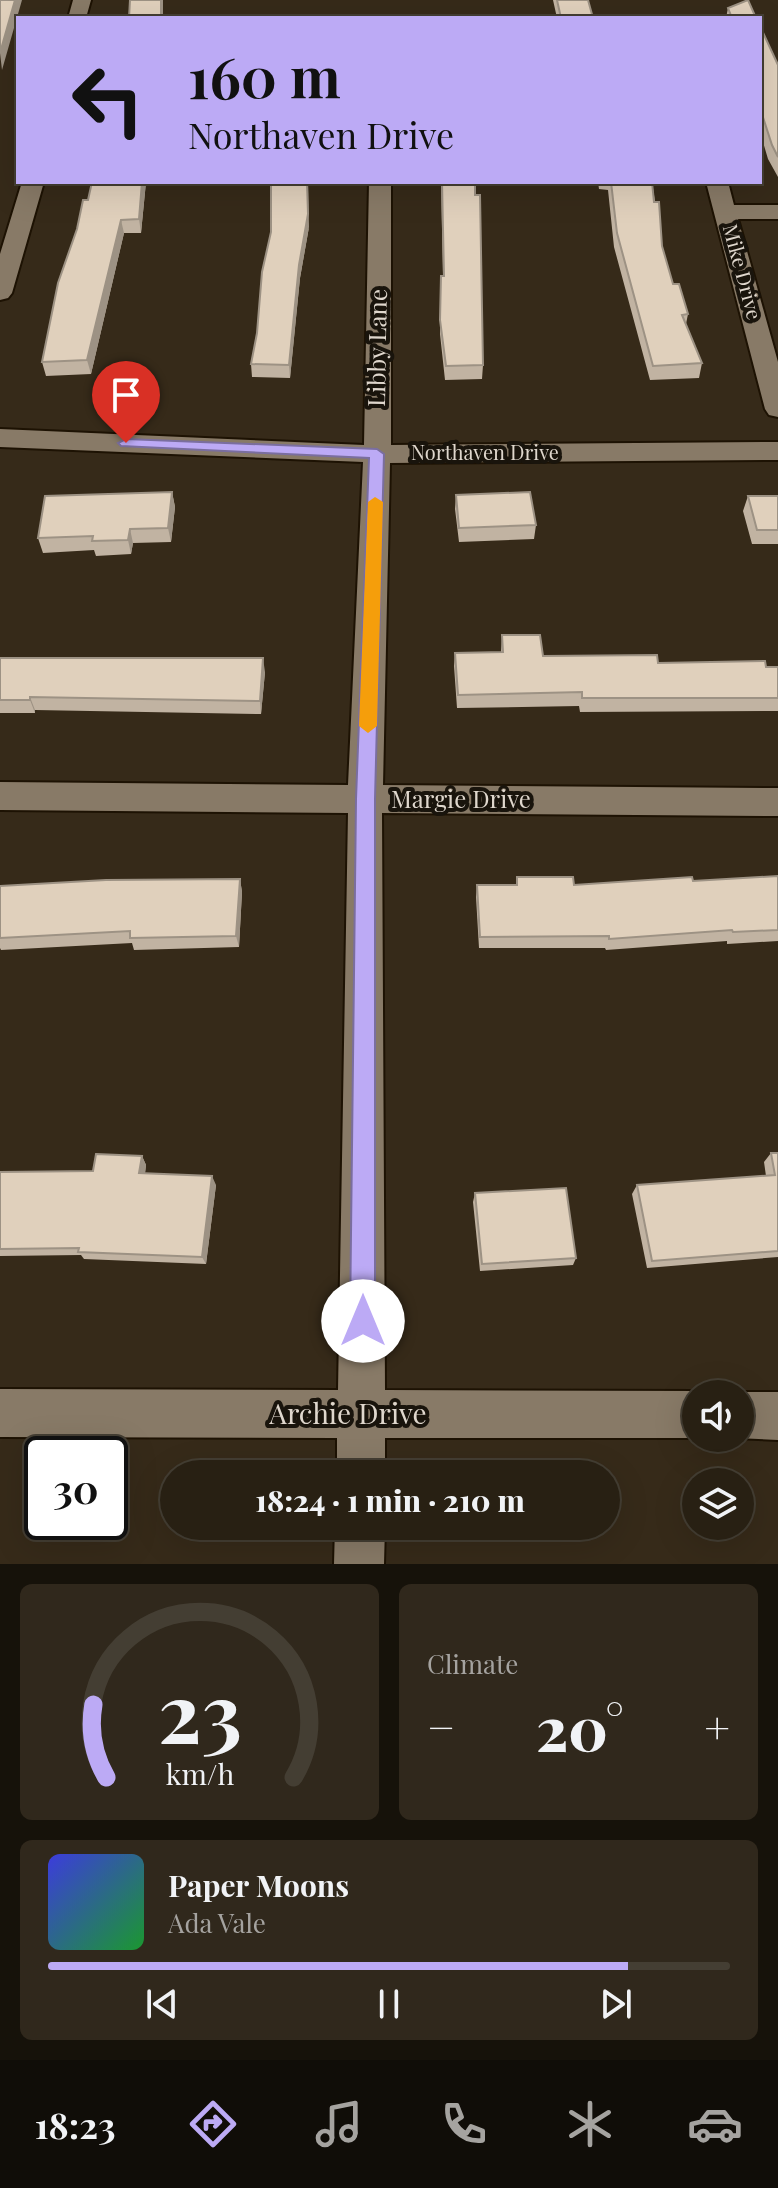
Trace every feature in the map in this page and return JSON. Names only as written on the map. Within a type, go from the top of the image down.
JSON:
[{"type":"street","name":"Libby Lane","points":[[361,1460],[365,799],[377,454],[380,184]]},
{"type":"street","name":"Mike Drive","points":[[718,184],[778,409]]},
{"type":"street","points":[[0,205],[30,193]]},
{"type":"street","points":[[0,293],[30,193]]},
{"type":"street","points":[[726,212],[778,212]]},
{"type":"street","name":"Northaven Drive","points":[[0,438],[377,454],[778,451]]},
{"type":"street","name":"Margie Drive","points":[[0,796],[778,802]]},
{"type":"street","name":"Archie Drive","points":[[0,1413],[682,1415]]},
{"type":"street","points":[[754,1416],[778,1416]]},
{"type":"street","points":[[359,1564],[360,1540]]},
{"type":"building","points":[[0,0],[15,0],[0,53]]},
{"type":"building","points":[[130,0],[161,0],[161,16],[129,16]]},
{"type":"building","points":[[557,0],[588,0],[592,16],[561,16]]},
{"type":"building","points":[[748,0],[755,16],[731,16],[728,8]]},
{"type":"building","points":[[762,30],[778,65],[778,157],[762,114]]},
{"type":"building","points":[[92,184],[142,184],[139,219],[121,220],[87,360],[42,362],[58,283],[77,229],[83,200],[88,200]]},
{"type":"building","points":[[271,184],[307,184],[308,214],[299,265],[289,365],[251,364],[262,272],[271,232]]},
{"type":"building","points":[[442,184],[475,184],[475,195],[480,195],[483,365],[446,366],[440,320],[441,276],[444,276]]},
{"type":"building","points":[[611,184],[652,184],[654,202],[659,202],[662,246],[673,284],[679,284],[688,314],[682,315],[702,363],[653,366],[617,233]]},
{"type":"building","points":[[172,492],[168,528],[130,529],[128,540],[92,541],[93,536],[38,538],[45,496]]},
{"type":"building","points":[[530,492],[536,525],[459,528],[456,495]]},
{"type":"building","points":[[748,496],[778,496],[778,530],[757,530]]},
{"type":"building","points":[[502,635],[540,635],[543,656],[657,655],[658,663],[765,661],[766,667],[778,667],[778,698],[582,698],[582,692],[458,695],[455,653],[503,652]]},
{"type":"building","points":[[0,658],[263,658],[260,701],[30,697],[30,700],[0,700]]},
{"type":"building","points":[[778,876],[778,930],[732,930],[609,939],[609,936],[480,937],[477,885],[517,885],[517,877],[573,877],[574,885],[692,877],[693,881]]},
{"type":"building","points":[[240,879],[236,936],[130,938],[130,931],[0,938],[0,886],[106,880]]},
{"type":"building","points":[[771,1153],[778,1153],[778,1251],[652,1261],[637,1185],[775,1175]]},
{"type":"building","points":[[96,1154],[142,1156],[139,1173],[212,1176],[202,1257],[78,1252],[79,1248],[0,1249],[0,1172],[93,1171]]},
{"type":"building","points":[[566,1188],[576,1258],[482,1264],[475,1193]]},
{"type":"slow traffic","points":[[368,726],[375,502]]},
{"type":"route","points":[[126,443],[377,454],[365,799],[363,1321]]}]
